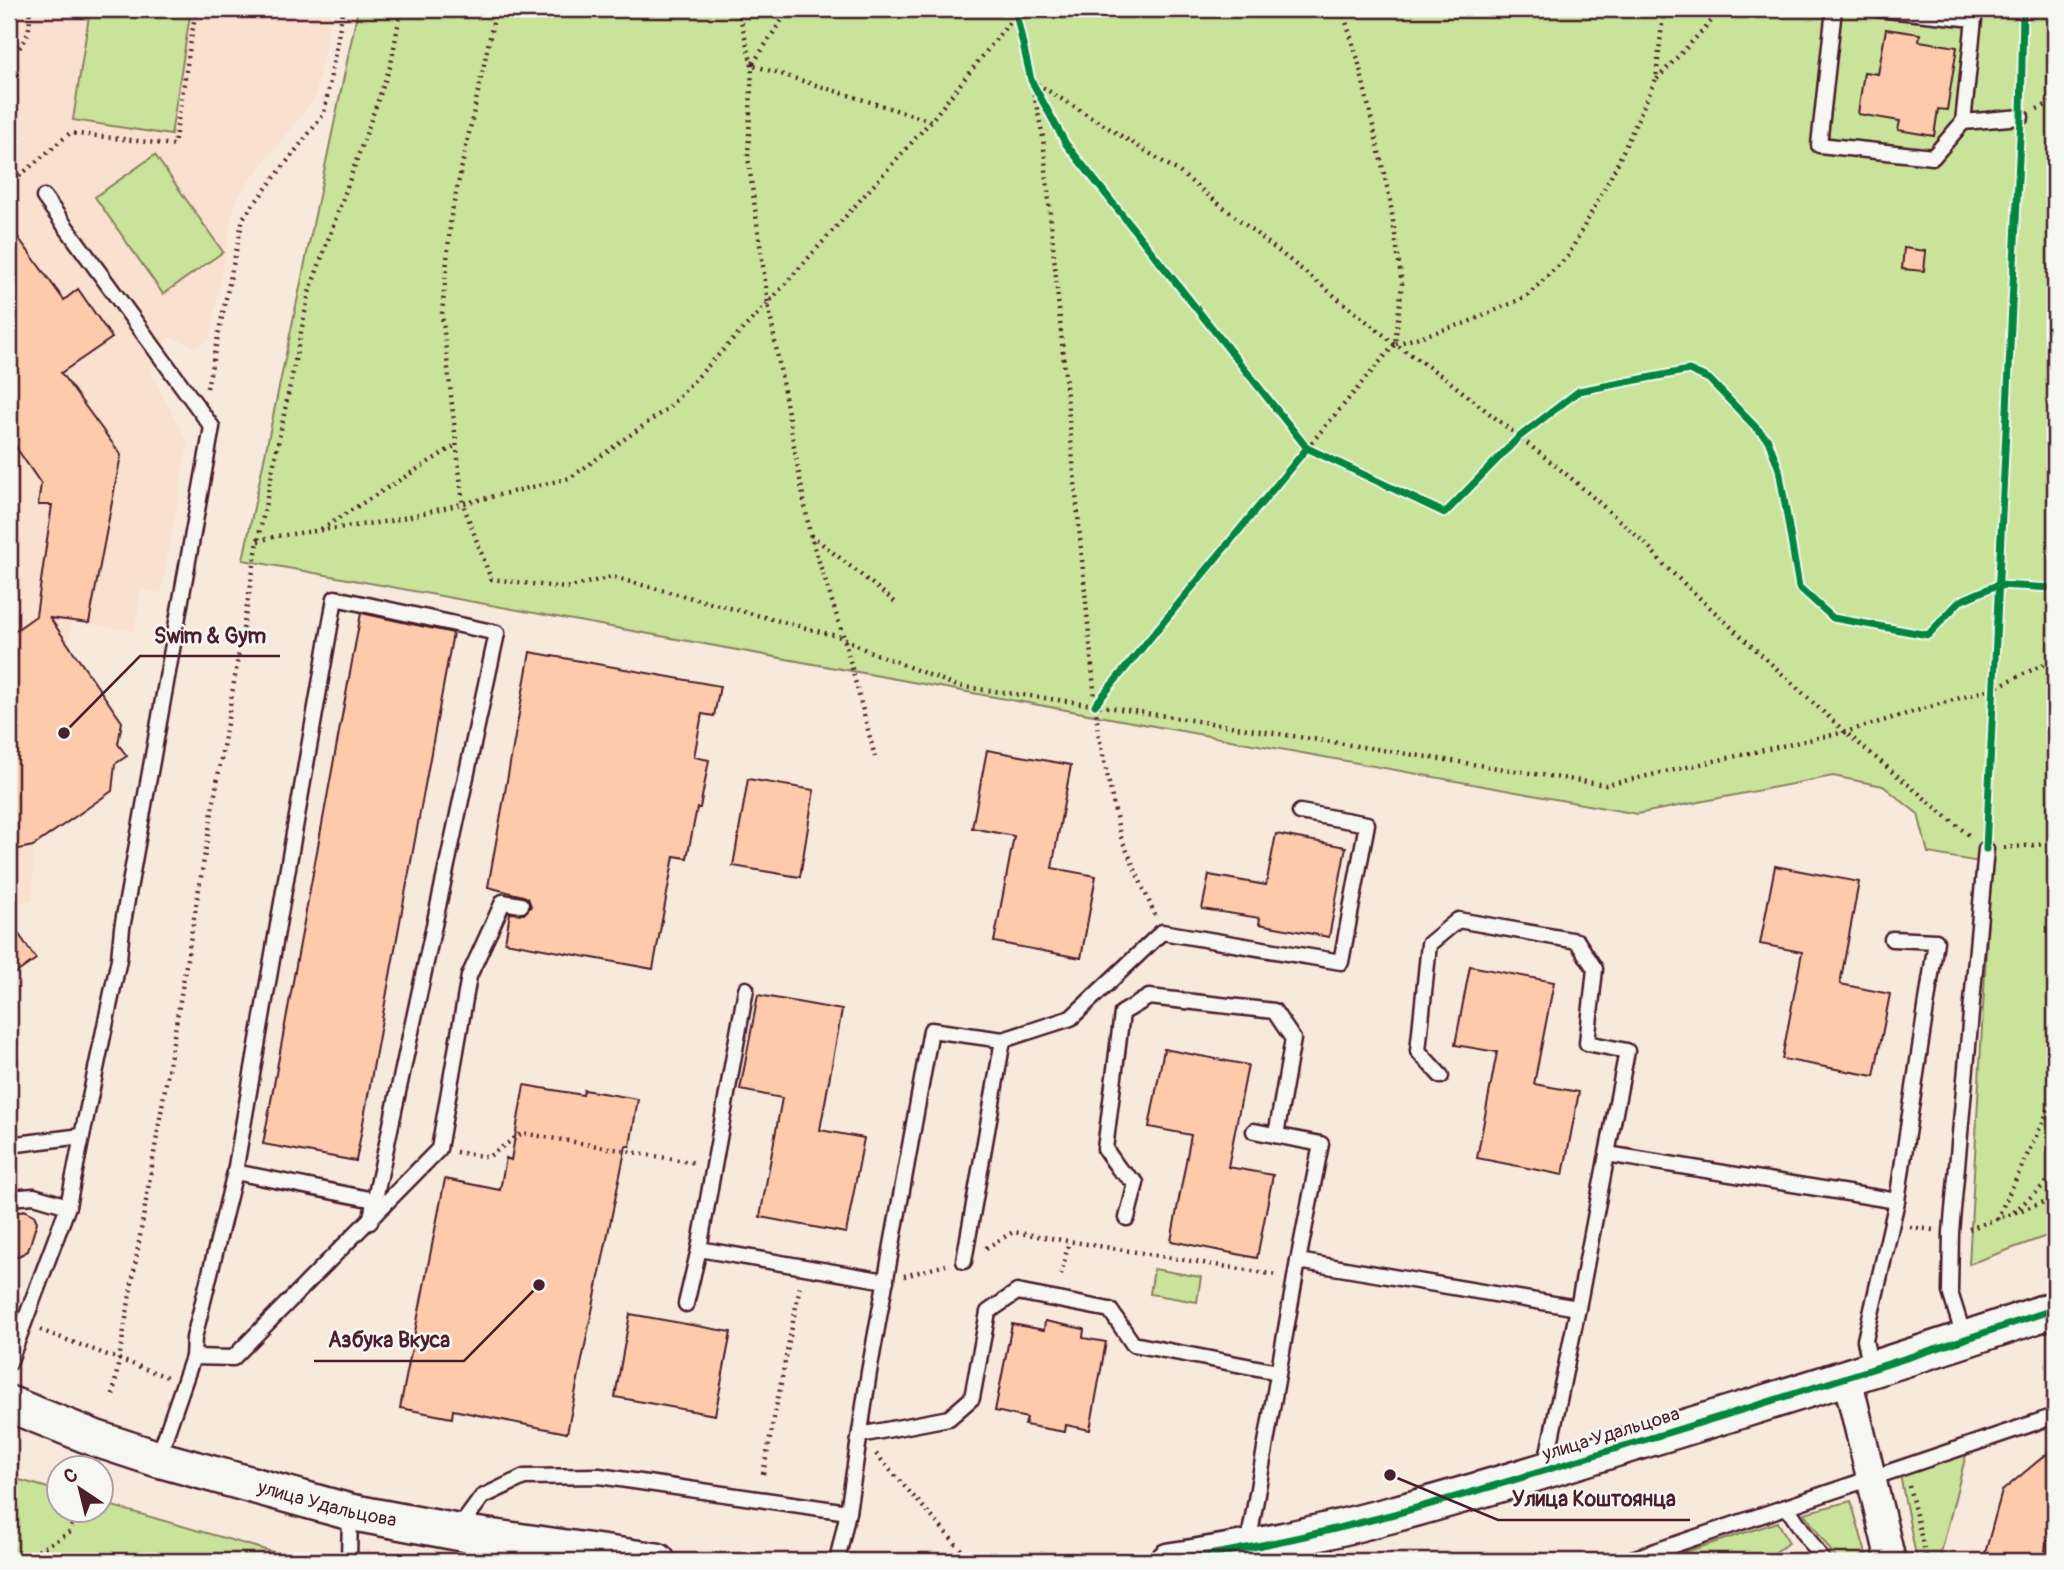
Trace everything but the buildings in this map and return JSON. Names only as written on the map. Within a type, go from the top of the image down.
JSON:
[{"type":"street","name":"улица Удальцова","points":[[1181,1560],[1360,1522],[1545,1471],[1859,1374],[2055,1309]]},
{"type":"street","points":[[1859,1374],[1872,1479],[1891,1561]]},
{"type":"street","name":"улица Удальцова","points":[[9,1404],[97,1439],[158,1459],[350,1512],[456,1532],[657,1561]]},
{"type":"lane","points":[[1835,9],[1819,145],[1933,157],[1963,122],[1974,19],[1877,9]]},
{"type":"lane","points":[[1963,122],[2021,117]]},
{"type":"lane","points":[[9,1363],[68,1206],[119,959],[122,928],[212,427],[44,197]]},
{"type":"lane","points":[[158,1459],[193,1357],[194,1338],[235,1172],[335,598],[497,633],[370,1222]]},
{"type":"lane","points":[[837,1561],[848,1512],[931,1030],[1003,1040],[1072,1018],[1162,932],[1341,962],[1367,824],[1300,812]]},
{"type":"lane","points":[[1965,1340],[1951,1292],[1951,1232],[1986,849]]},
{"type":"lane","points":[[193,1357],[233,1358],[370,1222],[439,1149],[469,976],[503,902],[521,905]]},
{"type":"lane","points":[[1441,1076],[1418,1051],[1429,944],[1458,920],[1577,941],[1595,968],[1587,1043],[1627,1051],[1545,1471]]},
{"type":"lane","points":[[1859,1374],[1898,1201],[1936,941],[1892,939]]},
{"type":"lane","points":[[686,1304],[699,1249],[746,989]]},
{"type":"lane","points":[[1127,1218],[1136,1183],[1119,1169],[1105,1149],[1122,1013],[1149,997],[1273,1011],[1293,1039],[1276,1135]]},
{"type":"lane","points":[[964,1261],[1003,1040]]},
{"type":"lane","points":[[1247,1548],[1321,1144],[1254,1131]]},
{"type":"lane","points":[[9,1145],[82,1136]]},
{"type":"lane","points":[[1608,1154],[1898,1201]]},
{"type":"lane","points":[[235,1172],[374,1200]]},
{"type":"lane","points":[[9,1198],[34,1196],[68,1206]]},
{"type":"lane","points":[[699,1249],[886,1281]]},
{"type":"lane","points":[[1298,1261],[1578,1308]]},
{"type":"lane","points":[[860,1434],[949,1419],[972,1398],[988,1312],[1017,1292],[1110,1310],[1133,1344],[1278,1372]]},
{"type":"lane","points":[[1626,1561],[2055,1416]]},
{"type":"lane","points":[[456,1532],[482,1497],[524,1477],[598,1476],[848,1512]]},
{"type":"lane","points":[[1787,1507],[1823,1561]]},
{"type":"lane","points":[[349,1561],[350,1512]]},
{"type":"path","points":[[9,57],[23,47],[31,22],[29,9]]},
{"type":"path","points":[[9,186],[70,133],[174,145],[196,9]]},
{"type":"path","points":[[202,414],[243,218],[324,114],[343,9]]},
{"type":"path","points":[[113,1395],[258,541],[309,293],[391,64],[401,9]]},
{"type":"path","points":[[496,9],[451,216],[442,314],[463,504],[491,579],[566,588],[612,577],[844,638],[866,650],[957,686],[1606,785],[1845,733],[1994,688],[2055,659]]},
{"type":"path","points":[[738,9],[752,65],[748,158],[768,303],[810,534],[844,638],[875,757]]},
{"type":"path","points":[[752,65],[789,9]]},
{"type":"path","points":[[1017,10],[1111,9]]},
{"type":"path","points":[[1342,9],[1358,60],[1390,200],[1402,284],[1395,344]]},
{"type":"path","points":[[1657,79],[1664,15],[1662,9]]},
{"type":"path","points":[[1298,459],[1395,344],[1466,323],[1526,297],[1568,256],[1615,169],[1657,79],[1717,15],[1703,9]]},
{"type":"path","points":[[2022,23],[2022,9],[2055,14]]},
{"type":"path","points":[[258,541],[390,521],[570,478],[668,408],[768,303],[932,121],[1017,10]]},
{"type":"path","points":[[1017,10],[1019,27]]},
{"type":"path","points":[[752,65],[932,121]]},
{"type":"path","points":[[1028,67],[1044,150],[1098,732],[1120,835],[1162,932]]},
{"type":"path","points":[[1031,80],[1178,171],[1395,344],[1445,378],[1571,478],[1646,544],[1666,568],[1845,733],[1986,849],[2055,843]]},
{"type":"path","points":[[1031,80],[1048,112]]},
{"type":"path","points":[[1510,447],[1530,430]]},
{"type":"path","points":[[1299,437],[1307,448],[1320,454]]},
{"type":"path","points":[[317,531],[457,445]]},
{"type":"path","points":[[810,534],[895,601]]},
{"type":"path","points":[[1993,701],[1994,675]]},
{"type":"path","points":[[1095,705],[1104,694]]},
{"type":"path","points":[[1997,1219],[2055,1096]]},
{"type":"path","points":[[439,1149],[488,1157],[522,1133],[714,1166]]},
{"type":"path","points":[[2012,1213],[2055,1175]]},
{"type":"path","points":[[1892,1224],[1951,1232],[2055,1198]]},
{"type":"path","points":[[886,1281],[964,1261],[1013,1232],[1295,1278]]},
{"type":"path","points":[[1061,1275],[1069,1241]]},
{"type":"path","points":[[763,1474],[804,1267]]},
{"type":"path","points":[[23,1324],[184,1383]]},
{"type":"path","points":[[860,1434],[963,1552]]},
{"type":"path","points":[[9,1499],[18,1459]]},
{"type":"path","points":[[1905,1468],[1927,1561]]},
{"type":"path","points":[[20,1561],[69,1533],[72,1524]]},
{"type":"shaded area","points":[[9,9],[332,9],[315,98],[235,202],[210,338],[196,348],[172,337],[154,348],[152,376],[188,443],[161,593],[141,590],[134,631],[73,621],[68,644],[122,722],[118,744],[127,756],[115,764],[112,791],[33,846],[33,901],[9,902]]},
{"type":"green space","points":[[90,9],[191,9],[171,135],[73,120]]},
{"type":"green space","points":[[358,9],[2055,9],[2055,1233],[1969,1264],[1991,864],[1928,853],[1918,814],[1883,786],[1833,776],[1637,814],[243,560]]},
{"type":"green space","points":[[155,155],[223,252],[163,294],[95,197]]},
{"type":"green space","points":[[1154,1269],[1201,1277],[1197,1302],[1150,1294]]},
{"type":"green space","points":[[1968,1447],[1939,1561],[1917,1561],[1899,1470]]},
{"type":"green space","points":[[9,1477],[46,1487],[46,1524],[116,1524],[116,1507],[304,1561],[9,1561]]},
{"type":"green space","points":[[1851,1501],[1868,1561],[1838,1561],[1804,1513]]},
{"type":"green space","points":[[1778,1522],[1789,1543],[1762,1561],[1667,1561],[1667,1558]]},
{"type":"green space","points":[[2055,1536],[2055,1561],[2044,1561],[2046,1542]]},
{"type":"cycle path","points":[[1015,9],[1031,80],[1066,144],[1307,448],[1445,513],[1519,437],[1579,391],[1689,370],[1709,379],[1768,440],[1779,469],[1799,587],[1833,618],[1928,635],[1960,601],[1997,585],[2055,588]]},
{"type":"cycle path","points":[[1986,849],[2021,117],[2023,9]]},
{"type":"cycle path","points":[[1095,705],[1307,448]]},
{"type":"cycle path","points":[[1169,1561],[1337,1529],[1447,1499],[1778,1399],[2055,1309]]},
{"type":"place","name":"Swim & Gym","points":[[64,733]]},
{"type":"place","name":"Азбука Вкуса","points":[[539,1285]]},
{"type":"place","name":"Улица Коштоянца","points":[[1390,1475]]}]
